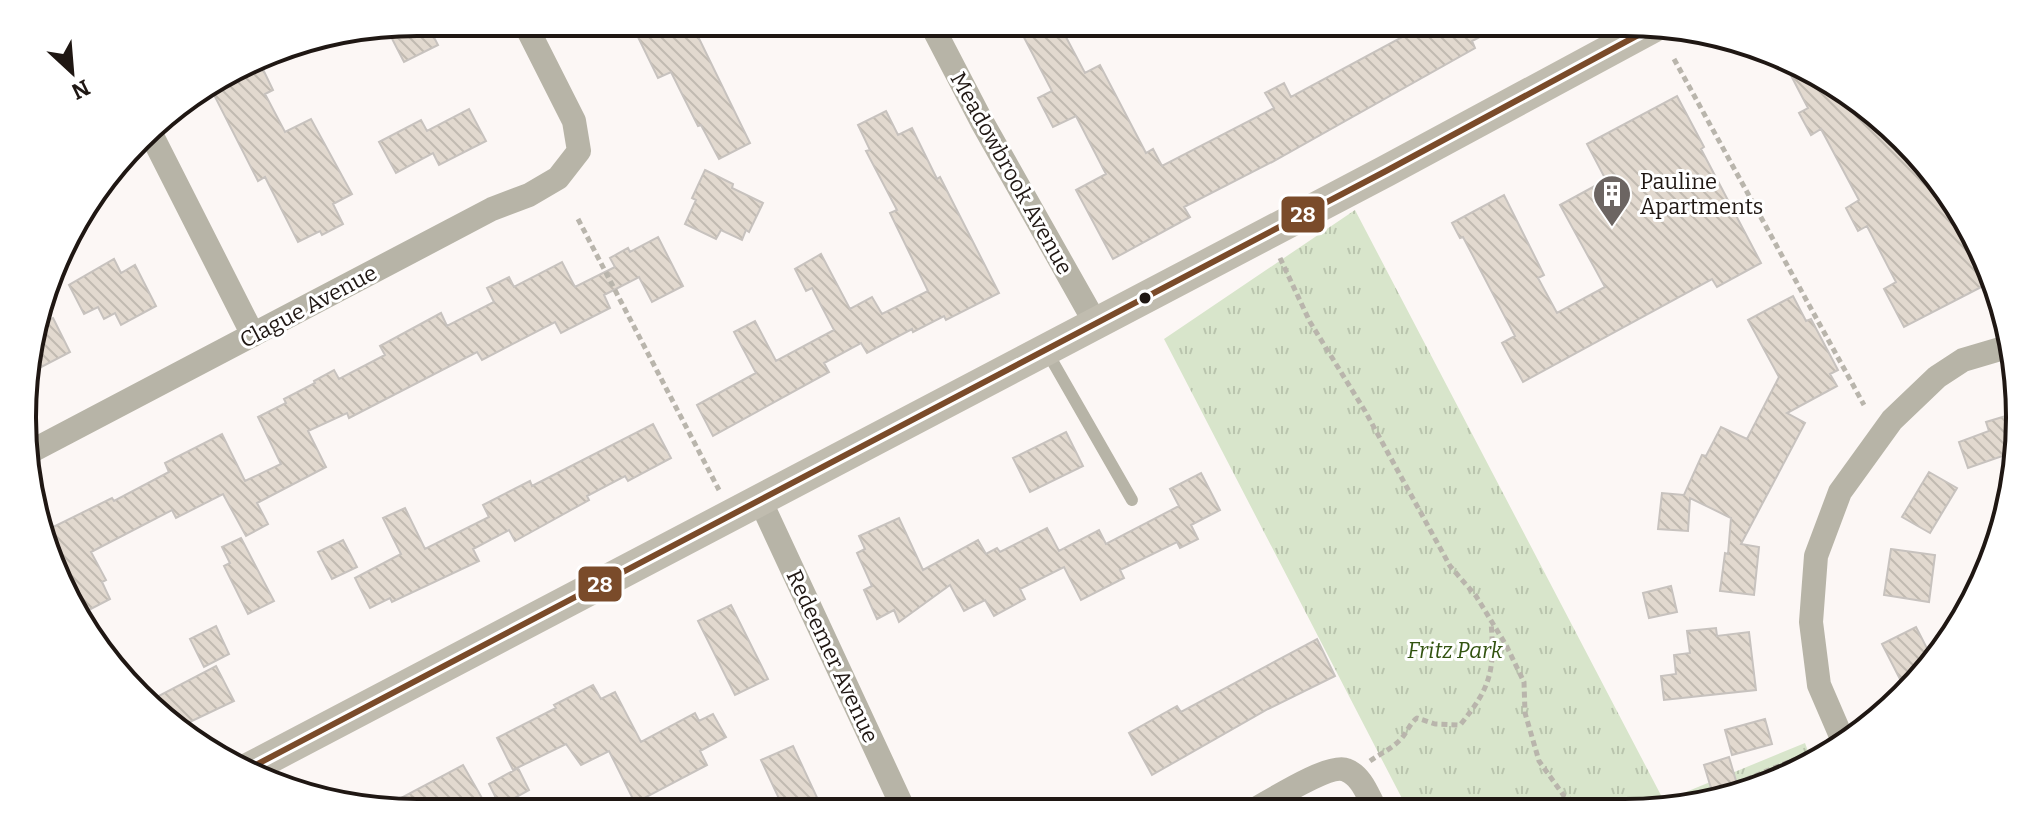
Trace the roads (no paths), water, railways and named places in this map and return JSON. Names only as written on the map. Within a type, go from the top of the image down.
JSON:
[{"type":"street","name":"Clague Avenue","points":[[37,448],[492,209],[529,195],[558,178],[579,151],[574,121],[531,36]]},
{"type":"street","name":"Meadowbrook Avenue","points":[[937,36],[1096,324]]},
{"type":"street","points":[[258,764],[1096,324],[1635,36]]},
{"type":"street","points":[[155,142],[253,335]]},
{"type":"street","points":[[1839,733],[1819,685],[1811,622],[1816,556],[1840,492],[1892,420],[1937,377],[1963,360],[2000,349]]},
{"type":"street","name":"Redeemer Avenue","points":[[760,500],[899,799]]},
{"type":"street","points":[[1275,799],[1332,770],[1348,772],[1361,782],[1370,799]]},
{"type":"lane","points":[[1046,350],[1132,500]]},
{"type":"place","name":"Pauline Apartments","points":[[1612,228]]},
{"type":"park label","name":"Fritz Park","points":[[1455,650]]}]
